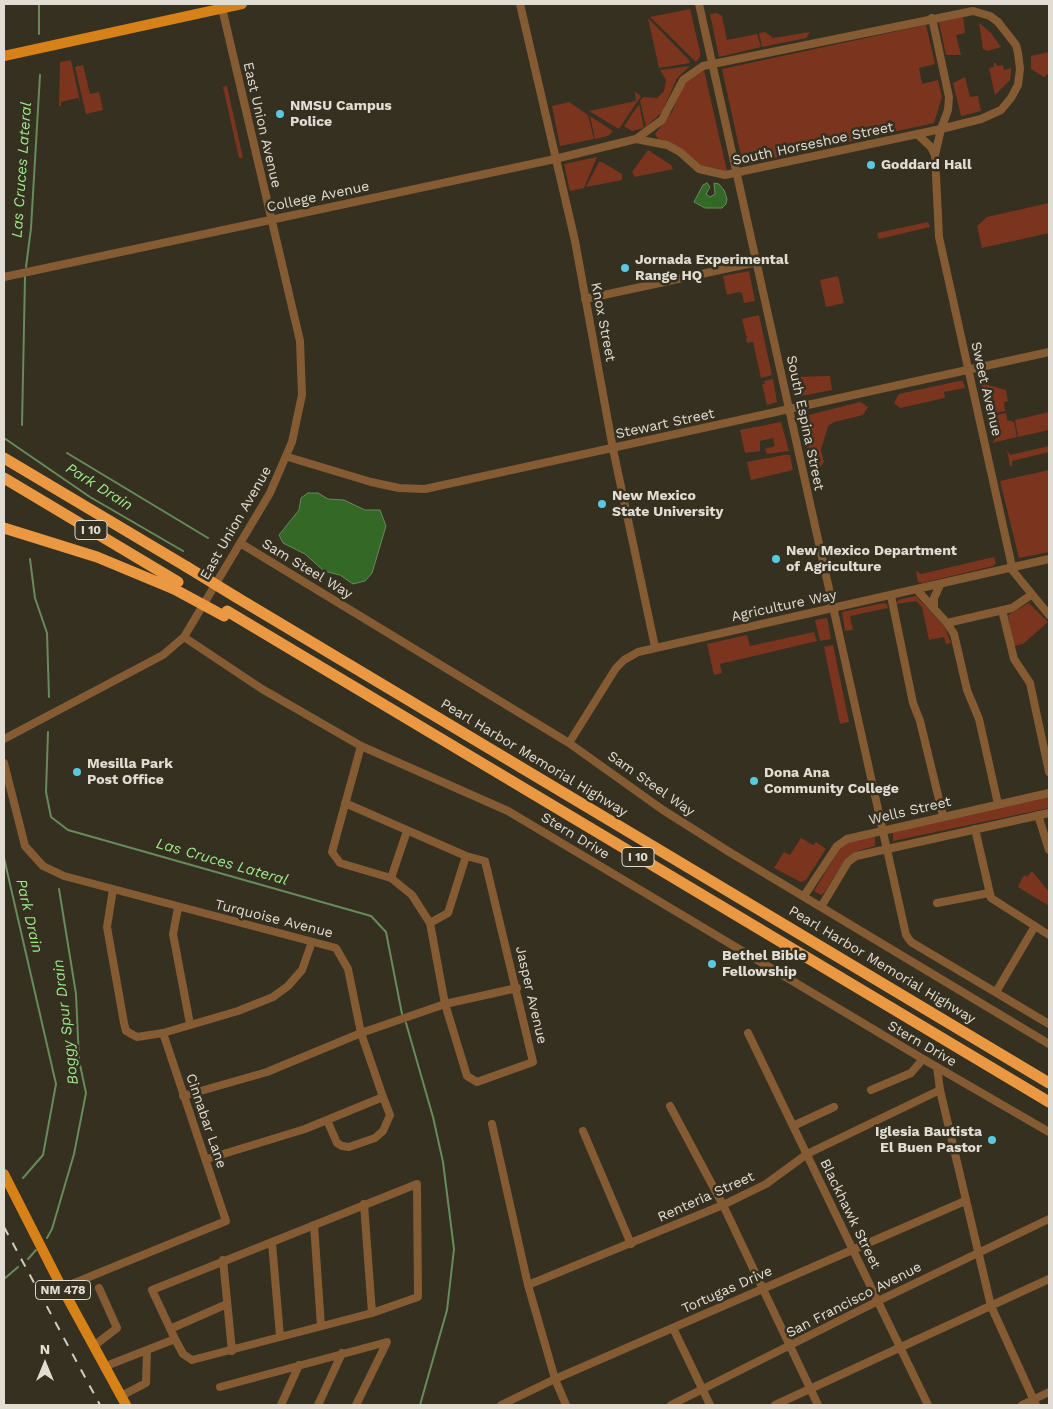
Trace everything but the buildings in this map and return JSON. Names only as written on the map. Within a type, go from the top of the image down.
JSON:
[{"type":"highway","points":[[4,450],[96,514]]},
{"type":"highway","name":"Pearl Harbor Memorial Highway","points":[[4,458],[1049,1083]]},
{"type":"highway","name":"I 10","points":[[4,478],[176,585],[361,691],[1049,1102]]},
{"type":"highway","points":[[4,527],[176,585]]},
{"type":"main road","points":[[4,56],[221,5],[242,4]]},
{"type":"main road","name":"NM 478","points":[[4,1174],[62,1288],[95,1345],[123,1401]]},
{"type":"street","name":"Knox Street","points":[[520,4],[574,241],[613,449],[655,647]]},
{"type":"street","name":"South Espina Street","points":[[699,4],[886,849],[908,939],[1049,1023]]},
{"type":"street","name":"East Union Avenue","points":[[4,739],[163,655],[184,637],[270,493],[288,457],[301,407],[303,368],[300,341],[221,5]]},
{"type":"street","name":"South Horseshoe Street","points":[[636,139],[667,144],[680,152],[699,169],[725,176],[941,129],[981,119],[1001,110],[1011,98],[1018,85],[1020,69],[1016,45],[1005,29],[990,16],[972,11],[932,18]]},
{"type":"street","points":[[636,139],[662,120],[687,76],[703,66],[932,18]]},
{"type":"street","name":"Sweet Avenue","points":[[932,18],[949,98],[946,119],[941,129],[935,155],[939,237],[1014,574],[1049,615]]},
{"type":"street","points":[[917,134],[931,147],[935,155]]},
{"type":"street","name":"College Avenue","points":[[4,277],[555,159],[636,139]]},
{"type":"street","points":[[585,299],[757,262]]},
{"type":"street","name":"Stewart Street","points":[[288,457],[371,482],[399,488],[418,489],[440,486],[1049,352]]},
{"type":"street","name":"Sam Steel Way","points":[[240,543],[569,743],[663,810],[1049,1044]]},
{"type":"street","name":"Agriculture Way","points":[[569,743],[620,664],[633,654],[655,647],[833,609],[1049,559]]},
{"type":"street","points":[[934,609],[934,598],[940,585]]},
{"type":"street","points":[[917,590],[947,623],[956,640],[968,695],[977,713],[998,804]]},
{"type":"street","points":[[947,623],[1020,604],[1031,595]]},
{"type":"street","points":[[891,596],[913,703],[920,721],[943,816]]},
{"type":"street","points":[[1002,610],[1014,659],[1030,683],[1049,772]]},
{"type":"street","name":"Stern Drive","points":[[184,637],[262,689],[361,746],[508,811],[1049,1132]]},
{"type":"street","name":"Jasper Avenue","points":[[345,803],[466,856],[485,861],[517,988],[533,1062],[477,1082],[467,1076],[445,1004],[430,923],[412,895],[391,878],[340,863],[332,852],[345,803],[361,746]]},
{"type":"street","name":"Turquoise Avenue","points":[[4,763],[25,846],[31,855],[43,866],[55,872],[178,908],[336,948],[348,969],[361,1034],[390,1115],[383,1131],[375,1138],[349,1147],[337,1143],[327,1120]]},
{"type":"street","name":"Wells Street","points":[[804,896],[840,843],[852,837],[1049,793]]},
{"type":"street","points":[[821,907],[852,858],[1049,813]]},
{"type":"street","points":[[1038,815],[1049,850]]},
{"type":"street","points":[[975,829],[989,893],[994,901],[1049,935]]},
{"type":"street","points":[[391,878],[407,831]]},
{"type":"street","points":[[430,923],[448,913],[466,856]]},
{"type":"street","points":[[113,889],[107,927],[124,1023],[126,1030],[137,1037],[163,1033],[238,1011],[273,997],[288,986],[302,970],[312,942]]},
{"type":"street","points":[[937,903],[989,893]]},
{"type":"street","points":[[178,908],[173,934],[190,1024]]},
{"type":"street","points":[[996,992],[1035,926]]},
{"type":"street","points":[[184,1096],[267,1072],[361,1034],[445,1004],[517,988]]},
{"type":"street","name":"Cinnabar Lane","points":[[62,1288],[226,1221],[207,1159],[163,1033]]},
{"type":"street","name":"Blackhawk Street","points":[[748,1033],[928,1405]]},
{"type":"street","points":[[871,1090],[911,1074],[924,1059]]},
{"type":"street","points":[[937,1067],[940,1090],[976,1253],[990,1306],[1034,1403]]},
{"type":"street","name":"Renteria Street","points":[[528,1285],[722,1205],[766,1184],[807,1154],[940,1090]]},
{"type":"street","points":[[207,1159],[327,1120],[383,1097]]},
{"type":"street","points":[[670,1106],[722,1205],[818,1405]]},
{"type":"street","points":[[793,1126],[834,1107]]},
{"type":"street","points":[[492,1124],[528,1285],[555,1379],[566,1405]]},
{"type":"street","points":[[583,1131],[631,1244]]},
{"type":"street","points":[[417,1184],[418,1298],[372,1313],[280,1336],[232,1351],[192,1360],[183,1354],[152,1290],[223,1260],[272,1243],[364,1204],[417,1184]]},
{"type":"street","name":"Tortugas Drive","points":[[501,1405],[555,1379],[965,1201]]},
{"type":"street","points":[[364,1204],[372,1313]]},
{"type":"street","name":"San Francisco Avenue","points":[[671,1405],[878,1300],[1049,1219]]},
{"type":"street","points":[[314,1225],[321,1326]]},
{"type":"street","points":[[272,1243],[280,1336]]},
{"type":"street","points":[[223,1260],[232,1351]]},
{"type":"street","points":[[775,1405],[1049,1279]]},
{"type":"street","points":[[95,1345],[117,1328],[98,1288]]},
{"type":"street","points":[[170,1329],[227,1304]]},
{"type":"street","points":[[673,1328],[710,1405]]},
{"type":"street","points":[[106,1366],[175,1339]]},
{"type":"street","points":[[220,1388],[387,1342],[356,1405]]},
{"type":"street","points":[[123,1401],[146,1383],[147,1350]]},
{"type":"street","points":[[318,1405],[342,1353]]},
{"type":"street","points":[[281,1405],[299,1365]]},
{"type":"street","points":[[1022,1405],[1034,1403],[1049,1392]]},
{"type":"shaded area","points":[[690,9],[700,52],[700,57],[696,62],[650,17]]},
{"type":"shaded area","points":[[717,13],[722,16],[727,40],[757,34],[761,47],[719,57],[710,14]]},
{"type":"shaded area","points":[[963,17],[965,33],[956,35],[961,55],[946,55],[939,22]]},
{"type":"shaded area","points":[[648,18],[689,60],[690,63],[659,68]]},
{"type":"shaded area","points":[[979,23],[991,33],[1001,47],[987,51],[983,49]]},
{"type":"shaded area","points":[[926,25],[935,64],[919,68],[922,84],[938,80],[942,97],[934,123],[743,165],[722,69]]},
{"type":"shaded area","points":[[765,32],[773,38],[810,32],[806,38],[762,47],[759,33]]},
{"type":"shaded area","points":[[1049,52],[1049,73],[1044,77],[1031,69],[1031,56]]},
{"type":"shaded area","points":[[71,60],[80,102],[78,98],[61,102],[61,106],[59,106],[60,62]]},
{"type":"shaded area","points":[[994,63],[997,66],[1003,65],[1004,70],[1011,68],[1010,80],[995,95],[989,68],[994,67]]},
{"type":"shaded area","points":[[83,65],[90,94],[99,92],[103,110],[86,114],[75,67]]},
{"type":"shaded area","points":[[690,66],[677,78],[662,112],[646,127],[640,101],[643,97],[657,98],[664,91],[666,80],[660,70]]},
{"type":"shaded area","points":[[704,70],[727,171],[719,171],[699,165],[679,147],[658,139],[655,134],[672,112],[683,85]]},
{"type":"shaded area","points":[[965,77],[970,97],[978,96],[981,111],[961,116],[953,83]]},
{"type":"shaded area","points":[[227,86],[243,158],[239,158],[223,87]]},
{"type":"shaded area","points":[[635,92],[641,96],[619,129],[589,111],[636,101]]},
{"type":"shaded area","points":[[569,102],[588,115],[594,139],[560,146],[552,106]]},
{"type":"shaded area","points":[[639,104],[644,128],[632,131],[624,126]]},
{"type":"shaded area","points":[[590,116],[613,131],[608,136],[595,139]]},
{"type":"shaded area","points":[[648,150],[671,165],[673,169],[635,177],[632,172]]},
{"type":"shaded area","points":[[597,157],[584,188],[570,191],[564,164]]},
{"type":"shaded area","points":[[599,162],[622,174],[622,180],[586,187]]},
{"type":"shaded area","points":[[707,183],[710,187],[706,194],[710,197],[715,194],[714,183],[719,184],[724,190],[727,199],[726,204],[722,208],[705,208],[694,202],[703,185]]},
{"type":"shaded area","points":[[1049,203],[1049,233],[982,248],[977,226],[987,217]]},
{"type":"shaded area","points":[[928,222],[930,227],[879,239],[877,233]]},
{"type":"shaded area","points":[[749,271],[755,301],[744,303],[742,293],[738,292],[727,295],[723,276]]},
{"type":"shaded area","points":[[838,276],[844,303],[826,307],[820,280]]},
{"type":"shaded area","points":[[759,315],[772,375],[761,378],[753,342],[747,343],[746,338],[748,337],[746,336],[742,319]]},
{"type":"shaded area","points":[[789,357],[796,357],[796,377],[830,376],[832,390],[796,397],[787,359]]},
{"type":"shaded area","points":[[773,379],[777,402],[767,405],[762,384],[765,384],[764,381]]},
{"type":"shaded area","points":[[963,381],[965,388],[944,392],[945,398],[900,408],[894,403],[899,394]]},
{"type":"shaded area","points":[[981,383],[1006,390],[1008,401],[1004,402],[1005,411],[995,413],[992,398],[981,390]]},
{"type":"shaded area","points":[[860,402],[868,407],[863,415],[834,422],[828,426],[821,450],[824,462],[821,466],[811,469],[801,417]]},
{"type":"shaded area","points":[[1049,412],[1049,430],[1018,437],[1015,420]]},
{"type":"shaded area","points":[[1006,413],[1007,420],[1014,422],[1017,437],[992,443],[1001,432],[996,415]]},
{"type":"shaded area","points":[[781,422],[789,451],[767,454],[765,449],[775,446],[773,438],[760,441],[760,451],[745,453],[740,430]]},
{"type":"shaded area","points":[[1049,446],[1049,452],[1012,461],[1012,466],[1010,466],[1007,450],[1010,455]]},
{"type":"shaded area","points":[[790,455],[793,470],[751,480],[747,462]]},
{"type":"shaded area","points":[[1049,470],[1049,552],[1019,558],[1000,481]]},
{"type":"shaded area","points":[[308,493],[318,493],[328,499],[344,500],[365,510],[380,510],[386,526],[372,573],[365,581],[353,584],[340,575],[324,571],[305,554],[283,543],[279,535],[299,510],[301,498]]},
{"type":"shaded area","points":[[994,557],[996,563],[993,566],[922,583],[918,582],[916,571],[921,574]]},
{"type":"shaded area","points":[[916,596],[944,626],[951,643],[946,644],[944,637],[929,640],[922,607],[916,601],[896,604],[898,600]]},
{"type":"shaded area","points":[[883,603],[887,604],[888,608],[850,616],[853,630],[845,631],[842,612]]},
{"type":"shaded area","points":[[1029,603],[1048,622],[1023,644],[1014,646],[1008,615]]},
{"type":"shaded area","points":[[827,618],[831,639],[820,641],[815,620]]},
{"type":"shaded area","points":[[814,632],[817,641],[720,664],[722,673],[714,675],[707,644],[747,635],[750,646]]},
{"type":"shaded area","points":[[833,645],[849,722],[840,724],[824,647]]},
{"type":"shaded area","points":[[1049,797],[1049,808],[893,841],[893,831]]},
{"type":"shaded area","points":[[875,837],[875,846],[857,851],[846,858],[824,893],[821,895],[814,891],[840,848],[848,842]]},
{"type":"shaded area","points":[[801,838],[813,845],[816,842],[826,849],[806,880],[801,882],[774,868],[784,852],[790,855]]},
{"type":"shaded area","points":[[1032,871],[1049,892],[1049,906],[1018,887],[1022,878],[1025,875],[1027,877]]},
{"type":"waterway","name":"Las Cruces Lateral","points":[[39,4],[39,34]]},
{"type":"waterway","name":"Las Cruces Lateral","points":[[26,267],[31,228],[40,75]]},
{"type":"waterway","name":"Las Cruces Lateral","points":[[22,425],[25,277]]},
{"type":"waterway","name":"Park Drain","points":[[4,438],[90,497],[183,551]]},
{"type":"waterway","points":[[67,453],[208,538]]},
{"type":"waterway","name":"Las Cruces Lateral","points":[[30,559],[35,598],[47,633],[49,697]]},
{"type":"waterway","name":"Las Cruces Lateral","points":[[48,732],[46,792],[51,817],[68,830],[371,916],[386,932],[402,1014]]},
{"type":"waterway","name":"Park Drain","points":[[4,858],[56,1084],[43,1155],[23,1178]]},
{"type":"waterway","name":"Boggy Spur Drain","points":[[47,1238],[52,1229],[74,1154],[86,1093],[79,1060],[76,994],[59,889]]},
{"type":"waterway","name":"Las Cruces Lateral","points":[[406,1023],[433,1117],[443,1162],[454,1249],[447,1310],[420,1405]]},
{"type":"waterway","name":"Boggy Spur Drain","points":[[28,1259],[36,1250]]},
{"type":"waterway","name":"Boggy Spur Drain","points":[[4,1279],[18,1267]]},
{"type":"railway","points":[[4,1227],[100,1405]]},
{"type":"place","name":"NMSU Campus Police","points":[[280,114]]},
{"type":"place","name":"Goddard Hall","points":[[871,165]]},
{"type":"place","name":"Jornada Experimental Range HQ","points":[[625,268]]},
{"type":"place","name":"New Mexico State University","points":[[602,504]]},
{"type":"place","name":"New Mexico Department of Agriculture","points":[[776,559]]},
{"type":"place","name":"Mesilla Park Post Office","points":[[77,772]]},
{"type":"place","name":"Dona Ana Community College","points":[[754,781]]},
{"type":"place","name":"Bethel Bible Fellowship","points":[[712,964]]},
{"type":"place","name":"Iglesia Bautista El Buen Pastor","points":[[992,1140]]}]
